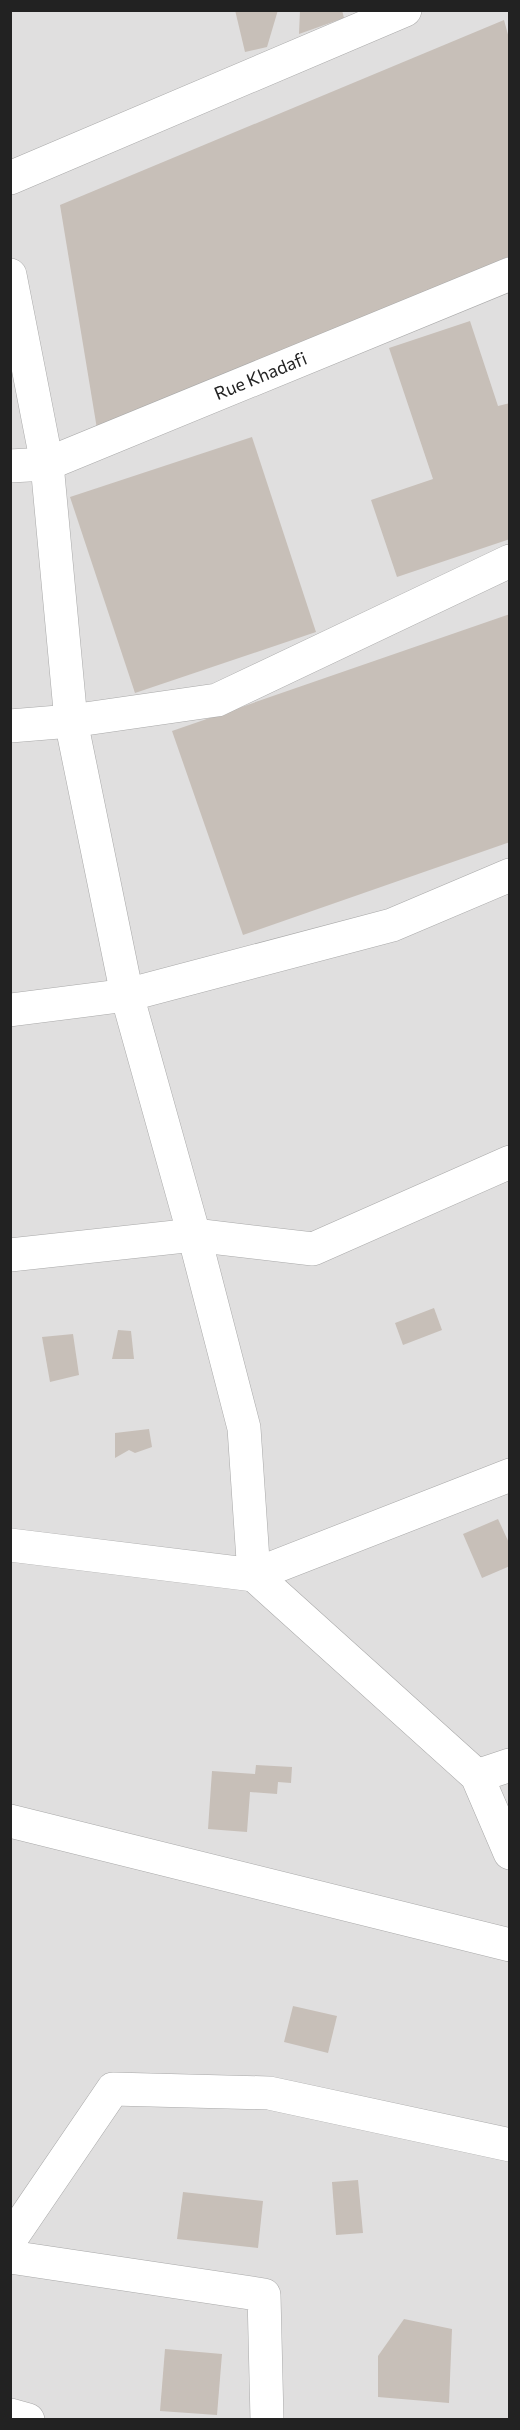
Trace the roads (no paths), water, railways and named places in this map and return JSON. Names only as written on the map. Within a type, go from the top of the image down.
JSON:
[{"type":"street","points":[[10,178],[405,10]]},
{"type":"street","name":"Rue Khadafi","points":[[10,466],[47,464],[510,274]]},
{"type":"street","points":[[10,275],[47,464],[71,721],[127,995],[194,1234],[244,1428],[254,1575],[477,1776],[510,1853]]},
{"type":"street","points":[[10,726],[71,721],[217,700],[510,561]]},
{"type":"street","points":[[10,1010],[127,995],[392,925],[510,875]]},
{"type":"street","points":[[10,1255],[194,1234],[313,1249],[510,1162]]},
{"type":"street","points":[[10,1545],[254,1575],[510,1475]]},
{"type":"street","points":[[477,1776],[510,1765]]},
{"type":"street","points":[[10,1821],[510,1945]]},
{"type":"street","points":[[10,2240],[113,2089],[269,2093],[510,2145]]},
{"type":"street","points":[[10,2257],[264,2295],[267,2420]]},
{"type":"street","points":[[10,2415],[28,2420]]}]
